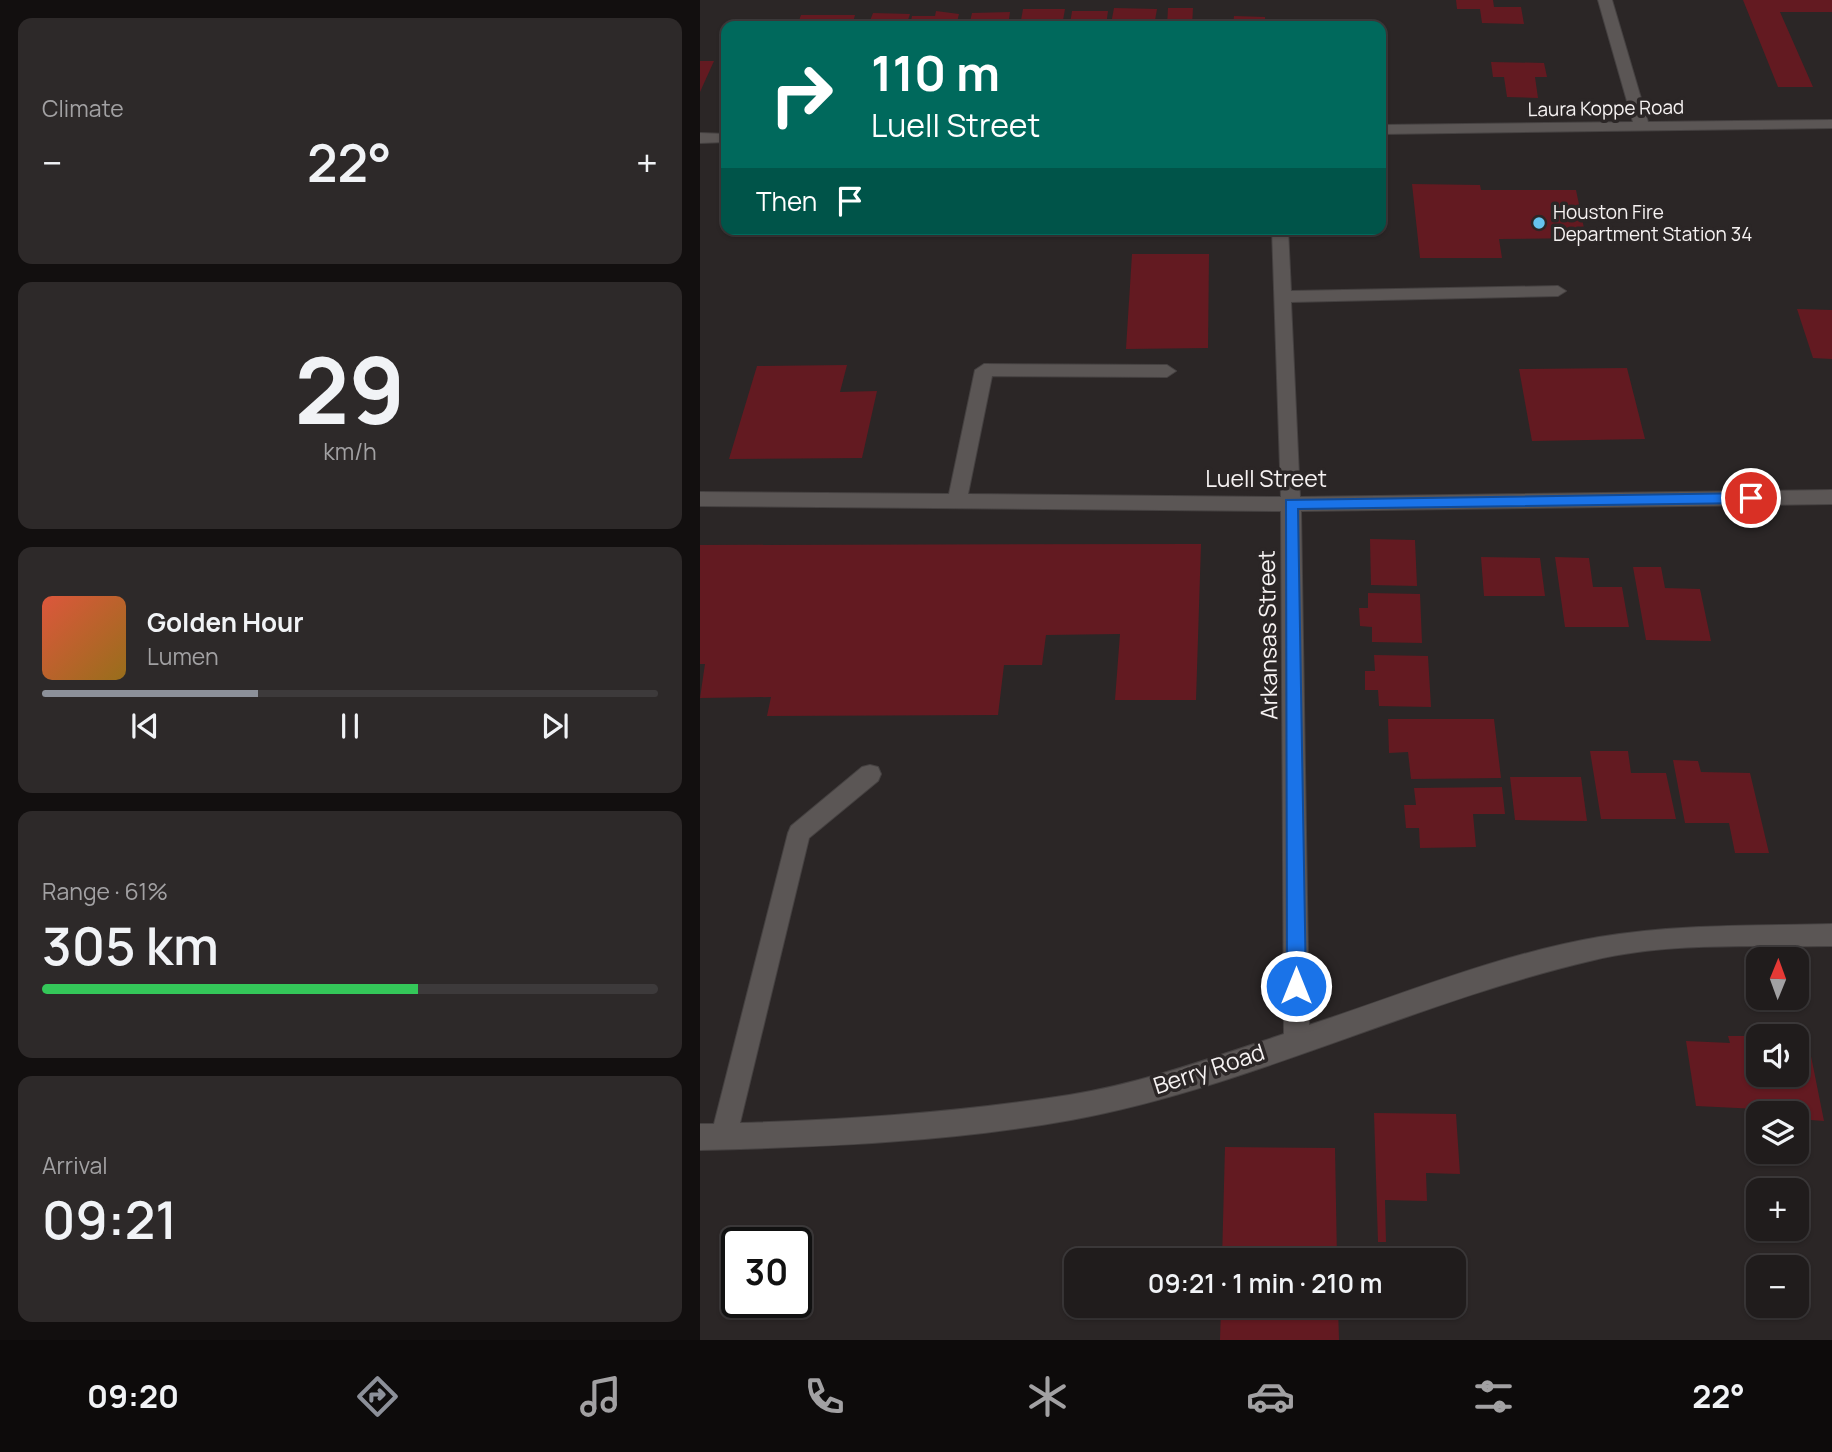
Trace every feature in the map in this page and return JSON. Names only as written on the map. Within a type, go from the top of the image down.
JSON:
[{"type":"street","points":[[1605,0],[1643,127]]},
{"type":"street","name":"Laura Koppe Road","points":[[1386,130],[1832,124]]},
{"type":"street","points":[[700,138],[721,138]]},
{"type":"street","name":"Arkansas Street","points":[[1280,235],[1291,504],[1297,1040]]},
{"type":"street","points":[[1283,297],[1558,291]]},
{"type":"street","points":[[957,500],[984,370],[1167,371]]},
{"type":"street","name":"Luell Street","points":[[700,499],[1291,504],[1832,497]]},
{"type":"street","points":[[712,1137],[799,833],[870,774]]},
{"type":"street","name":"Berry Road","points":[[712,1137],[860,1133],[1071,1107],[1185,1079],[1506,971],[1598,948],[1684,938],[1832,935]]},
{"type":"building","points":[[1456,0],[1493,0],[1494,7],[1521,7],[1524,24],[1482,23],[1480,9],[1457,9]]},
{"type":"building","points":[[1743,0],[1832,0],[1832,12],[1780,12],[1813,87],[1778,87]]},
{"type":"building","points":[[1114,8],[1157,9],[1155,21],[1112,21]]},
{"type":"building","points":[[1168,8],[1193,8],[1192,21],[1167,21]]},
{"type":"building","points":[[1023,9],[1065,9],[1063,21],[1021,21]]},
{"type":"building","points":[[936,11],[959,14],[957,21],[911,21],[912,16],[935,16]]},
{"type":"building","points":[[1072,11],[1108,11],[1107,21],[1070,21]]},
{"type":"building","points":[[1010,12],[1009,21],[970,21],[972,13]]},
{"type":"building","points":[[873,13],[910,14],[908,21],[870,21]]},
{"type":"building","points":[[801,15],[855,15],[853,21],[799,21]]},
{"type":"building","points":[[1234,16],[1265,17],[1265,21],[1234,21]]},
{"type":"building","points":[[700,61],[714,61],[700,92]]},
{"type":"building","points":[[1491,62],[1544,63],[1547,77],[1535,77],[1538,98],[1507,97],[1504,77],[1493,77]]},
{"type":"building","points":[[1412,184],[1480,185],[1481,190],[1576,190],[1586,238],[1499,239],[1502,258],[1420,258]]},
{"type":"building","points":[[1132,254],[1209,254],[1208,348],[1126,349]]},
{"type":"building","points":[[1797,309],[1832,310],[1832,359],[1813,358]]},
{"type":"building","points":[[847,365],[840,392],[877,391],[862,458],[729,459],[757,366]]},
{"type":"building","points":[[1627,368],[1645,439],[1532,441],[1519,369]]},
{"type":"building","points":[[1370,539],[1415,540],[1417,586],[1371,585]]},
{"type":"building","points":[[1201,544],[1196,700],[1115,700],[1120,634],[1046,635],[1042,665],[1004,665],[998,715],[767,716],[771,697],[700,698],[705,664],[700,664],[700,545]]},
{"type":"building","points":[[1481,557],[1540,558],[1545,596],[1484,596]]},
{"type":"building","points":[[1555,557],[1589,558],[1593,587],[1622,587],[1629,627],[1565,627]]},
{"type":"building","points":[[1633,567],[1661,567],[1665,588],[1700,589],[1711,641],[1646,640]]},
{"type":"building","points":[[1368,593],[1420,594],[1422,643],[1372,642],[1372,627],[1360,626],[1359,608],[1368,608]]},
{"type":"building","points":[[1374,655],[1428,656],[1431,707],[1379,706],[1378,690],[1365,690],[1365,671],[1375,671]]},
{"type":"building","points":[[1388,719],[1494,719],[1501,778],[1411,779],[1408,752],[1389,753]]},
{"type":"building","points":[[1590,751],[1628,751],[1631,773],[1666,773],[1676,819],[1601,819]]},
{"type":"building","points":[[1673,760],[1698,761],[1701,772],[1750,773],[1769,853],[1735,853],[1729,823],[1685,823]]},
{"type":"building","points":[[1510,777],[1581,777],[1587,821],[1515,820]]},
{"type":"building","points":[[1502,787],[1505,814],[1473,814],[1476,847],[1420,848],[1419,828],[1406,828],[1404,805],[1416,805],[1414,788]]},
{"type":"building","points":[[1728,1036],[1746,1036],[1746,1087],[1809,1087],[1809,1046],[1824,1121],[1809,1120],[1809,1101],[1746,1101],[1746,1108],[1696,1106],[1686,1041],[1730,1043]]},
{"type":"building","points":[[1374,1113],[1456,1114],[1460,1174],[1426,1173],[1427,1201],[1385,1200],[1386,1242],[1378,1242]]},
{"type":"building","points":[[1225,1147],[1335,1148],[1337,1248],[1222,1248]]},
{"type":"building","points":[[1221,1318],[1338,1318],[1339,1340],[1220,1340]]},
{"type":"place","name":"Houston Fire Department Station 34","points":[[1539,223]]},
{"type":"route","points":[[1296,986],[1291,504],[1751,498]]}]
